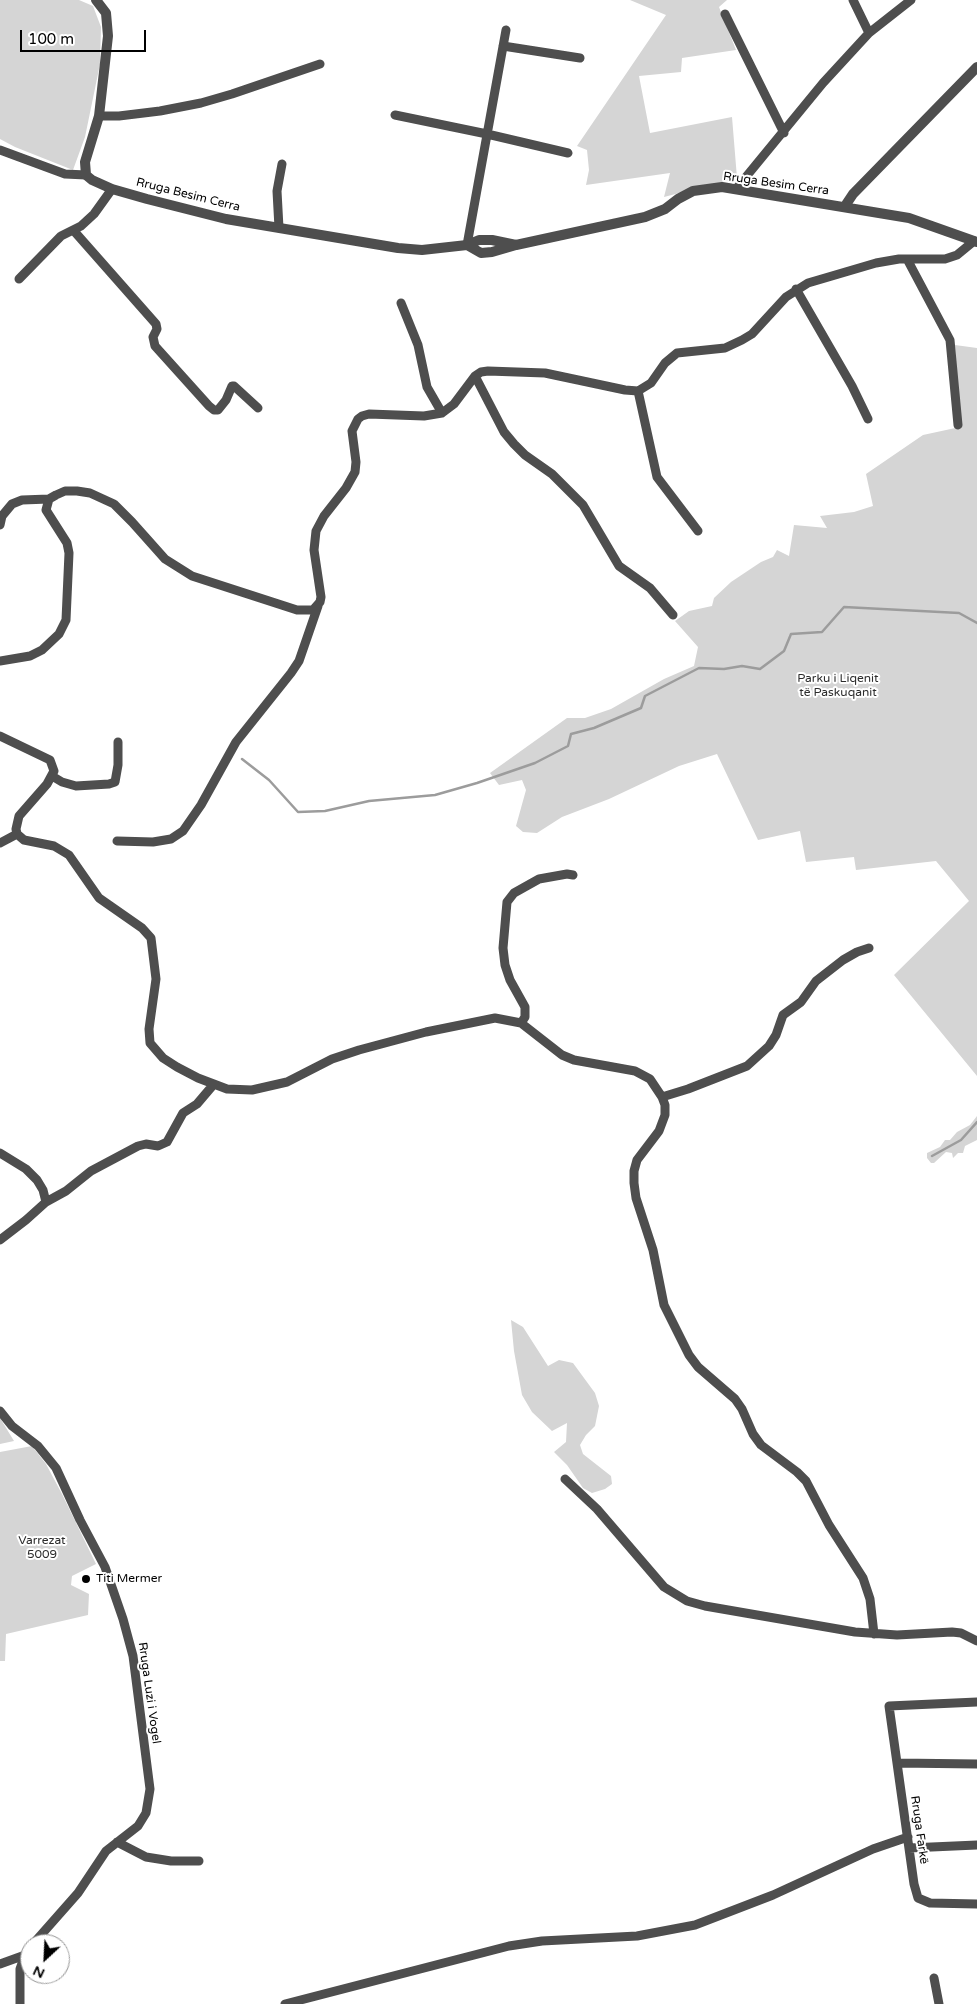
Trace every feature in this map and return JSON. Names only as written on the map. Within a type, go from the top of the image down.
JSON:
[{"type":"street","points":[[0,150],[65,174],[74,176],[86,175],[85,162],[99,116],[108,36],[106,13],[96,0]]},
{"type":"street","points":[[853,0],[869,33]]},
{"type":"street","points":[[736,189],[784,133],[823,83],[869,33],[911,0]]},
{"type":"street","points":[[725,14],[784,133]]},
{"type":"street","points":[[467,245],[506,30]]},
{"type":"street","points":[[503,46],[554,52],[580,58]]},
{"type":"street","points":[[99,116],[119,116],[160,111],[201,103],[320,64]]},
{"type":"street","points":[[845,206],[853,194],[977,67]]},
{"type":"street","points":[[395,115],[568,153]]},
{"type":"street","points":[[279,228],[277,191],[282,164]]},
{"type":"street","name":"Rruga Besim Cerra","points":[[86,175],[92,180],[112,189],[177,207],[279,228],[410,250],[467,245],[479,240],[516,245],[645,218],[665,209],[678,199],[693,192],[722,187],[909,218],[976,241]]},
{"type":"street","points":[[19,278],[62,236],[68,232],[74,232],[94,214],[112,189]]},
{"type":"street","points":[[74,232],[156,324],[157,330],[153,337],[155,346],[209,406],[214,410],[218,410],[226,400],[232,386],[234,386],[258,408]]},
{"type":"street","points":[[117,841],[153,842],[171,839],[183,831],[201,805],[236,742],[291,674],[299,661],[321,597],[314,550],[316,532],[324,516],[346,488],[355,472],[356,462],[351,438],[358,419],[369,414],[424,416],[442,413],[454,404],[475,376],[488,371],[538,372],[638,391],[651,383],[665,363],[677,353],[725,348],[752,334],[776,307],[796,289],[808,283],[876,263],[906,259],[945,259],[957,255],[976,241]]},
{"type":"street","points":[[906,259],[950,340],[958,426]]},
{"type":"street","points":[[796,289],[852,386],[868,419]]},
{"type":"street","points":[[401,303],[418,344],[428,387],[442,413]]},
{"type":"street","points":[[475,376],[504,432],[525,455],[552,474],[583,505],[619,566],[650,588],[673,615]]},
{"type":"street","points":[[638,391],[657,476],[698,531]]},
{"type":"street","points":[[0,525],[2,516],[12,504],[22,500],[49,499],[66,491],[77,491],[102,498],[114,504],[165,558],[192,576],[297,610],[313,610],[318,606]]},
{"type":"street","points":[[0,661],[30,656],[42,650],[59,634],[66,620],[69,553],[67,544],[46,510],[49,499]]},
{"type":"street","points":[[0,736],[50,760],[54,771],[19,816],[16,823],[17,834]]},
{"type":"street","points":[[52,776],[62,782],[76,786],[115,782],[118,765],[118,742]]},
{"type":"street","points":[[0,843],[17,834]]},
{"type":"street","points":[[17,834],[29,842],[62,850],[77,865],[99,898],[147,933],[151,938],[156,979],[149,1029],[150,1044],[163,1058],[177,1067],[214,1084],[240,1090],[271,1086],[287,1082],[332,1059],[426,1032],[496,1018],[521,1023],[562,1055],[574,1060],[644,1074],[657,1086],[666,1105],[663,1123],[637,1160],[634,1171],[634,1183],[636,1198],[653,1250],[664,1305],[689,1356],[698,1367],[735,1399],[742,1409],[753,1434],[761,1445],[806,1481],[829,1525],[863,1578],[870,1599],[874,1634]]},
{"type":"street","points":[[521,1023],[525,1017],[525,1007],[510,980],[505,965],[503,948],[507,902],[514,893],[539,879],[567,874],[573,875]]},
{"type":"street","points":[[662,1097],[747,1066],[769,1046],[776,1035],[783,1015],[801,1002],[816,982],[843,960],[869,948]]},
{"type":"street","points":[[0,1240],[46,1202],[66,1191],[91,1171],[138,1146],[146,1144],[158,1146],[167,1142],[183,1114],[203,1099],[214,1084]]},
{"type":"street","points":[[0,1153],[26,1169],[37,1180],[43,1190],[46,1202]]},
{"type":"street","name":"Rruga Luzi i Vogel","points":[[0,1412],[12,1426],[38,1446],[56,1468],[80,1520],[105,1567],[123,1619],[132,1656],[150,1789],[146,1814],[138,1826],[106,1851],[66,1909],[42,1934]]},
{"type":"street","points":[[565,1479],[597,1509],[654,1576],[675,1595],[705,1606],[874,1634],[897,1635],[952,1632],[961,1633],[977,1641]]},
{"type":"street","name":"Rruga Farkë","points":[[977,1702],[889,1706],[916,1892],[921,1900],[936,1904],[977,1904]]},
{"type":"street","points":[[898,1764],[977,1764]]},
{"type":"street","points":[[285,2004],[509,1946],[542,1941],[637,1936],[696,1925],[773,1895],[873,1849],[908,1837]]},
{"type":"street","points":[[117,1842],[146,1857],[171,1861],[199,1861]]},
{"type":"street","points":[[909,1848],[977,1844]]},
{"type":"street","points":[[0,1964],[20,1954]]},
{"type":"street","points":[[934,1978],[939,2004]]},
{"type":"street","points":[[20,1984],[20,2004]]},
{"type":"green space","points":[[0,0],[79,0],[93,6],[101,27],[100,64],[85,137],[73,170],[15,147],[0,139]]},
{"type":"green space","points":[[630,0],[727,0],[719,7],[736,50],[682,58],[681,72],[639,76],[650,133],[732,117],[737,178],[664,197],[670,173],[586,185],[589,170],[587,150],[577,146],[666,15]]},
{"type":"green space","name":"Parku i Liqenit të Paskuqanit","points":[[955,345],[977,348],[977,1076],[894,975],[969,901],[936,861],[856,870],[854,857],[806,862],[800,831],[758,840],[717,754],[679,766],[609,799],[562,817],[537,833],[523,832],[516,826],[526,790],[522,780],[499,785],[490,773],[567,718],[585,718],[611,709],[664,679],[694,666],[698,647],[675,621],[689,611],[712,606],[714,598],[731,582],[761,562],[773,557],[777,550],[789,556],[794,525],[827,528],[820,516],[854,512],[873,506],[866,474],[923,435],[960,427]]},
{"type":"green space","points":[[977,1116],[977,1140],[965,1146],[963,1153],[958,1153],[953,1158],[952,1153],[946,1152],[934,1163],[931,1163],[927,1158],[927,1153],[940,1147],[945,1140],[950,1140],[957,1132],[970,1125]]},
{"type":"green space","points":[[511,1320],[523,1327],[548,1366],[559,1360],[573,1363],[595,1393],[599,1406],[595,1426],[580,1445],[583,1454],[611,1476],[612,1484],[605,1489],[592,1493],[583,1488],[567,1465],[554,1452],[566,1442],[567,1423],[552,1431],[532,1412],[522,1395],[514,1351]]},
{"type":"green space","points":[[0,1418],[14,1441],[0,1444]]},
{"type":"green space","name":"Varrezat 5009","points":[[32,1446],[46,1464],[96,1564],[72,1576],[71,1585],[89,1594],[88,1615],[6,1634],[5,1661],[0,1661],[0,1452]]},
{"type":"waterway","points":[[242,759],[269,780],[298,812],[325,811],[369,801],[435,795],[535,763],[568,746],[571,734],[594,728],[641,708],[645,696],[699,668],[724,669],[742,666],[760,669],[784,651],[791,634],[822,632],[844,607],[959,613],[977,623]]},
{"type":"waterway","points":[[932,1156],[961,1140],[977,1122]]},
{"type":"place","name":"Titi Mermer","points":[[86,1579]]}]
